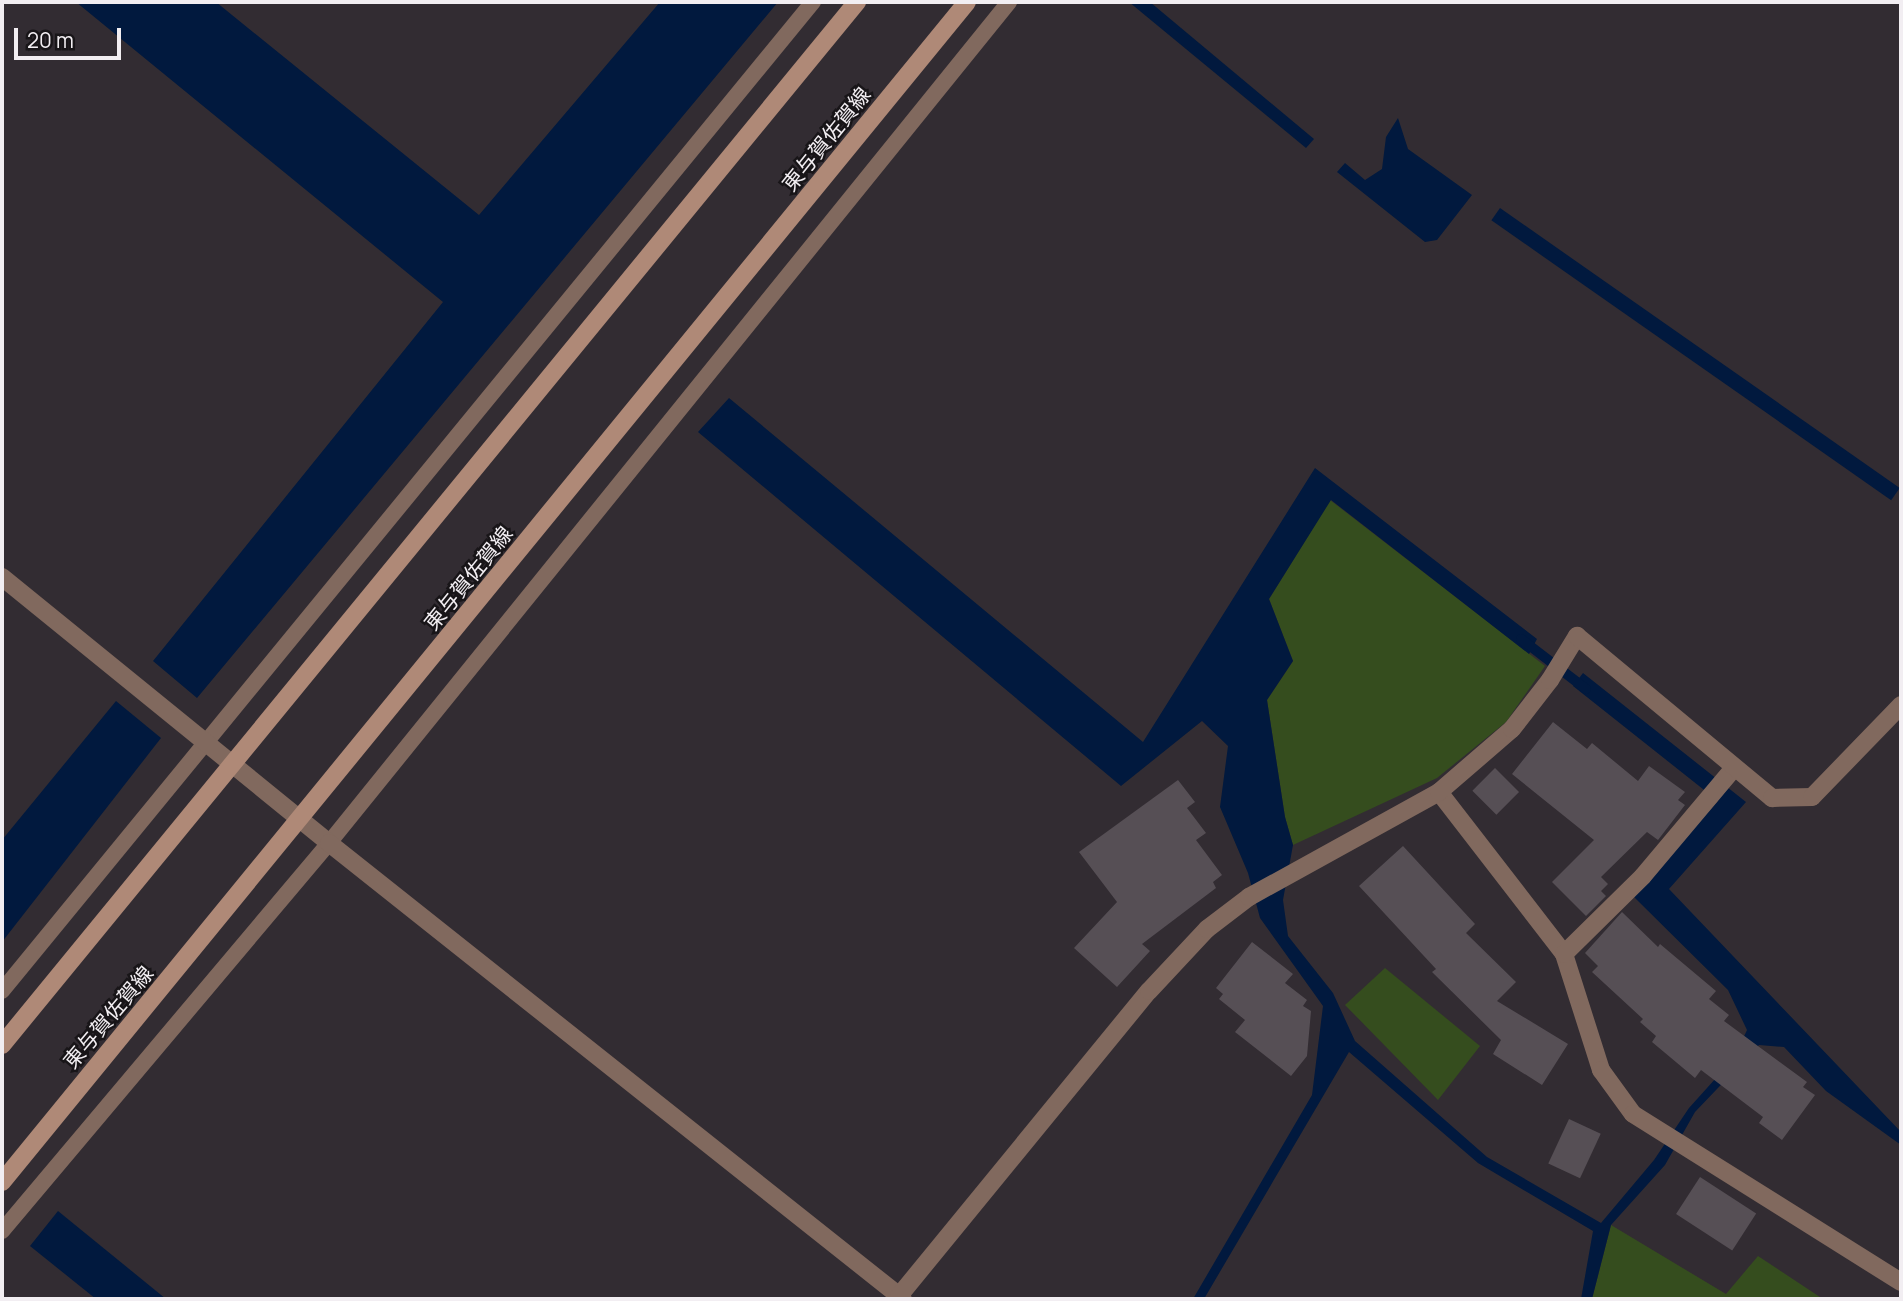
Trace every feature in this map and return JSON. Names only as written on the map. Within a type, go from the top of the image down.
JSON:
[{"type":"main road","points":[[2,1045],[857,2]]},
{"type":"main road","name":"東与賀佐賀線","points":[[2,1182],[967,2]]},
{"type":"street","points":[[2,577],[328,843],[901,1298],[1149,991],[1207,929],[1249,897],[1439,792],[1512,729],[1550,680],[1577,636],[1729,773],[1772,798],[1812,797],[1901,705]]},
{"type":"street","points":[[1564,954],[1643,876],[1729,773]]},
{"type":"street","points":[[1439,792],[1564,954],[1601,1070],[1633,1114],[1901,1282]]},
{"type":"lane","points":[[2,991],[813,2]]},
{"type":"lane","points":[[2,1231],[328,843],[1009,2]]},
{"type":"green space","points":[[1330,500],[1545,666],[1506,722],[1437,778],[1293,845],[1285,817],[1267,700],[1293,661],[1269,599]]},
{"type":"green space","points":[[1385,968],[1480,1046],[1438,1100],[1345,1005]]},
{"type":"green space","points":[[1611,1225],[1726,1294],[1758,1256],[1823,1299],[1592,1299]]},
{"type":"water","points":[[76,2],[216,2],[479,215],[660,2],[778,2],[197,698],[153,661],[443,302]]},
{"type":"water","points":[[1129,2],[1150,2],[1314,139],[1306,148]]},
{"type":"water","points":[[1398,118],[1408,149],[1472,195],[1437,240],[1425,242],[1337,172],[1345,163],[1365,180],[1382,169],[1386,137]]},
{"type":"water","points":[[1500,208],[1900,488],[1891,500],[1491,220]]},
{"type":"water","points":[[729,398],[1143,742],[1315,468],[1537,639],[1529,654],[1331,500],[1269,599],[1293,661],[1267,700],[1285,817],[1293,845],[1283,900],[1288,936],[1333,993],[1355,1041],[1487,1157],[1601,1223],[1654,1160],[1689,1108],[1734,1058],[1747,1030],[1728,990],[1633,896],[1718,801],[1573,686],[1583,673],[1746,802],[1669,889],[1901,1132],[1901,1145],[1826,1091],[1784,1047],[1759,1045],[1695,1112],[1665,1165],[1611,1225],[1592,1299],[1581,1299],[1593,1231],[1478,1163],[1349,1052],[1204,1299],[1193,1299],[1312,1095],[1323,1006],[1260,918],[1248,873],[1220,807],[1228,746],[1202,721],[1121,786],[698,432]]},
{"type":"water","points":[[116,701],[161,738],[2,942],[2,840]]},
{"type":"water","points":[[58,1211],[166,1299],[96,1299],[30,1246]]},
{"type":"building","points":[[1553,722],[1587,749],[1592,743],[1638,781],[1649,766],[1685,792],[1678,800],[1685,805],[1658,840],[1647,832],[1601,877],[1608,884],[1601,891],[1606,896],[1586,916],[1552,882],[1594,840],[1512,774]]},
{"type":"building","points":[[1495,768],[1519,792],[1496,815],[1472,791]]},
{"type":"building","points":[[1178,780],[1195,802],[1187,808],[1206,833],[1196,840],[1222,875],[1213,882],[1216,888],[1142,944],[1150,951],[1117,987],[1074,948],[1117,902],[1079,852]]},
{"type":"building","points":[[1403,846],[1475,924],[1466,933],[1516,982],[1497,1001],[1568,1044],[1542,1085],[1493,1054],[1501,1040],[1432,972],[1436,969],[1359,886]]},
{"type":"building","points":[[1622,912],[1658,947],[1660,944],[1716,991],[1709,999],[1729,1015],[1724,1021],[1807,1082],[1803,1087],[1815,1095],[1782,1140],[1759,1123],[1763,1117],[1701,1070],[1695,1078],[1652,1042],[1656,1036],[1640,1022],[1643,1019],[1592,972],[1598,966],[1585,953]]},
{"type":"building","points":[[1252,942],[1293,974],[1285,983],[1307,1000],[1303,1006],[1311,1011],[1307,1056],[1291,1076],[1235,1032],[1245,1020],[1219,999],[1223,994],[1216,988]]},
{"type":"building","points":[[1569,1119],[1601,1134],[1580,1178],[1548,1163]]},
{"type":"building","points":[[1700,1177],[1756,1213],[1732,1250],[1676,1214]]},
{"type":"waterway","points":[[1521,639],[1586,689]]}]
